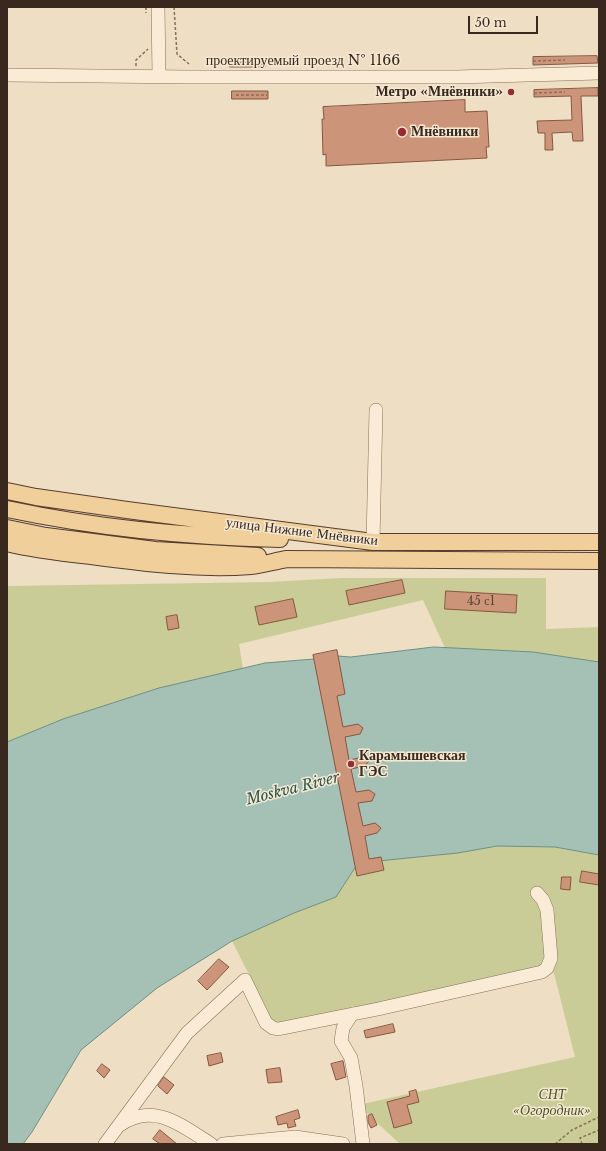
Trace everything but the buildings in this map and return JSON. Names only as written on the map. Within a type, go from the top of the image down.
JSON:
[{"type":"main road","name":"улица Нижние Мнёвники","points":[[7,491],[36,497],[127,510],[373,542],[599,542]]},
{"type":"main road","points":[[7,509],[48,518],[154,532],[256,538],[352,540]]},
{"type":"main road","points":[[7,528],[46,536],[155,550],[287,559]]},
{"type":"main road","name":"улица Нижние Мнёвники","points":[[9,545],[153,564],[184,566],[253,566],[287,559],[599,561]]},
{"type":"street","points":[[158,7],[159,76]]},
{"type":"street","name":"проектируемый проезд № 1166","points":[[7,75],[456,77],[599,73]]},
{"type":"street","points":[[373,542],[376,410]]},
{"type":"street","points":[[105,1144],[187,1033],[245,980],[266,1023],[275,1029],[281,1029],[542,972],[547,968],[551,958],[547,910],[543,900],[537,893]]},
{"type":"street","points":[[352,1014],[343,1028],[342,1042],[351,1058],[356,1086],[362,1144]]},
{"type":"street","points":[[118,1127],[124,1122],[134,1118],[146,1115],[158,1116],[170,1120],[211,1144]]},
{"type":"street","points":[[223,1144],[295,1137],[343,1144]]},
{"type":"path","points":[[146,7],[146,14]]},
{"type":"path","points":[[174,7],[177,54],[189,64]]},
{"type":"path","points":[[136,76],[136,60],[148,48]]},
{"type":"path","points":[[533,61],[565,60]]},
{"type":"path","points":[[234,62],[265,63]]},
{"type":"path","points":[[534,93],[564,92]]},
{"type":"path","points":[[236,95],[268,95]]},
{"type":"path","points":[[555,1144],[572,1130],[599,1116]]},
{"type":"path","points":[[582,1144],[580,1138],[599,1130]]},
{"type":"green space","points":[[341,578],[546,578],[546,629],[599,627],[599,662],[533,652],[445,648],[423,600],[239,644],[243,669],[159,688],[63,719],[7,742],[7,586],[270,582]]},
{"type":"green space","name":"СНТ «Огородник»","points":[[497,846],[555,847],[599,855],[599,1144],[400,1144],[358,1105],[575,1057],[554,973],[276,1028],[232,941],[294,913],[336,897],[358,863],[458,853]]},
{"type":"water","name":"Moskva River","points":[[434,647],[533,652],[599,662],[599,855],[555,847],[497,846],[458,853],[358,863],[336,897],[294,913],[232,941],[157,988],[81,1050],[32,1132],[23,1144],[7,1144],[7,742],[63,719],[159,688],[265,663],[338,656],[350,657]]},
{"type":"place","name":"Метро «Мнёвники»","points":[[511,92]]},
{"type":"place","name":"Мнёвники","points":[[402,132]]},
{"type":"place","name":"Карамышевская ГЭС","points":[[351,764]]}]
